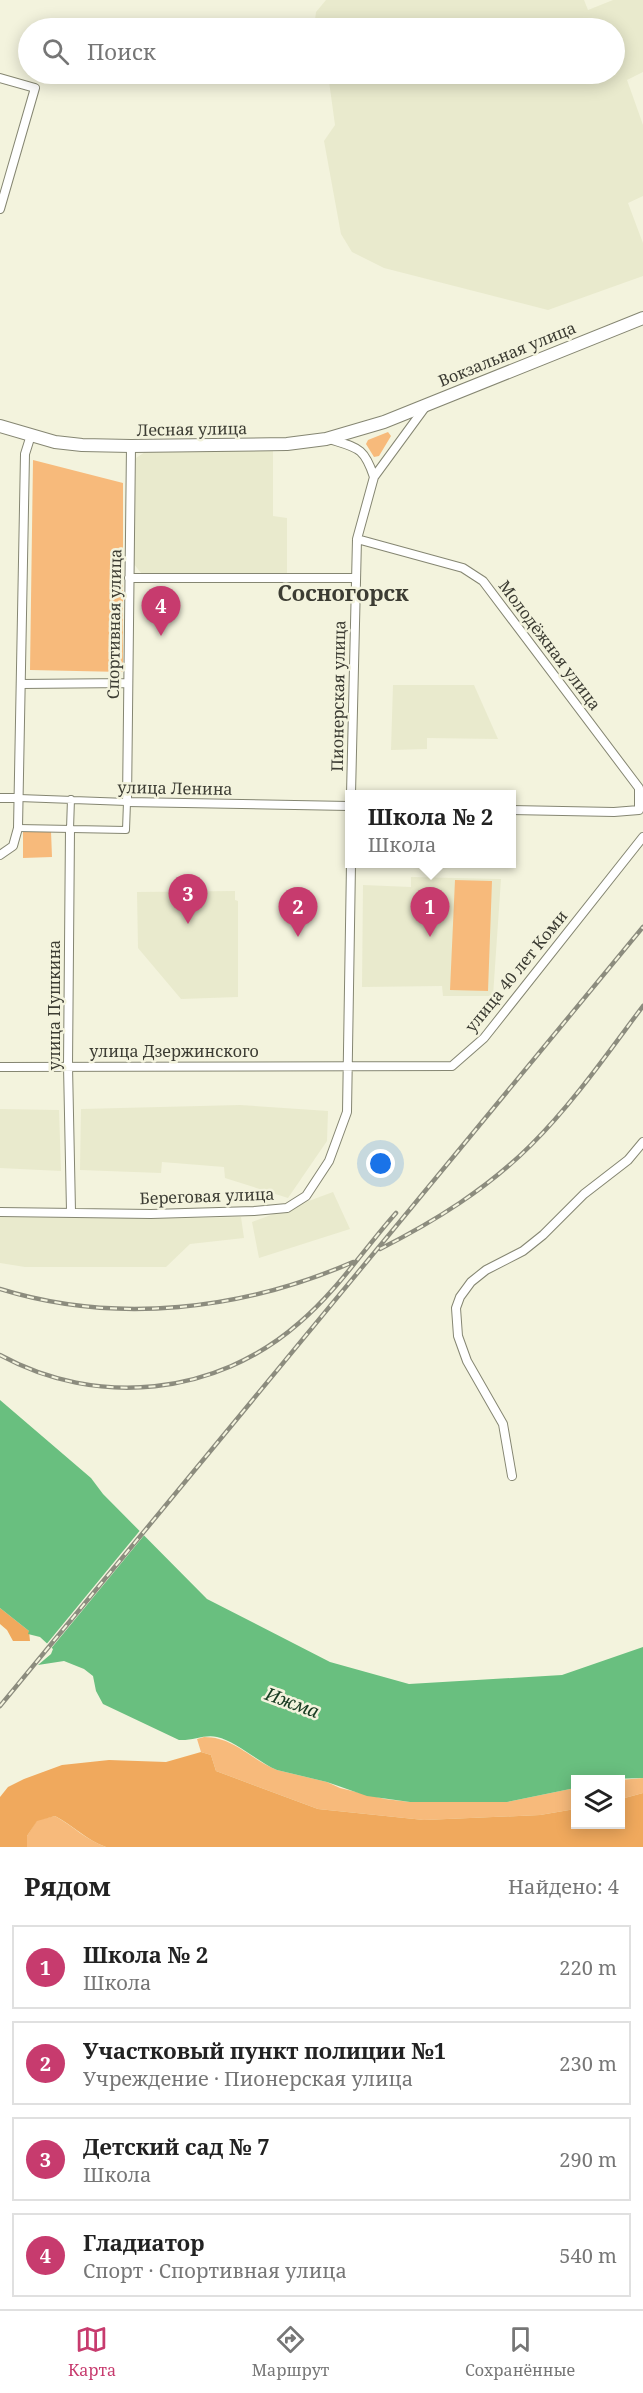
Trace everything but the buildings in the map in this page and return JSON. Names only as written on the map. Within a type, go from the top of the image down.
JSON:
[{"type":"main road","name":"Вокзальная улица","points":[[384,422],[643,318]]},
{"type":"main road","name":"Лесная улица","points":[[0,426],[55,442],[131,446],[286,444],[326,438],[384,422]]},
{"type":"street","points":[[0,78],[18,83]]},
{"type":"street","points":[[0,209],[35,88],[21,84]]},
{"type":"street","name":"Пионерская улица","points":[[351,790],[357,539],[374,477],[429,402]]},
{"type":"street","points":[[0,855],[13,846],[18,828],[25,454],[31,435]]},
{"type":"street","points":[[326,438],[353,447],[368,457],[374,477]]},
{"type":"street","name":"Спортивная улица","points":[[127,802],[131,446]]},
{"type":"street","name":"Молодёжная улица","points":[[357,539],[464,567],[483,581],[639,788],[641,810]]},
{"type":"street","points":[[129,578],[355,578]]},
{"type":"street","points":[[21,684],[128,683]]},
{"type":"street","name":"улица Ленина","points":[[0,798],[345,806]]},
{"type":"street","name":"улица Пушкина","points":[[71,799],[68,1066],[71,1211]]},
{"type":"street","points":[[18,828],[126,830],[127,802]]},
{"type":"street","points":[[516,810],[614,812],[641,810]]},
{"type":"street","name":"улица 40 лет Коми","points":[[347,1065],[452,1066],[484,1038],[643,837]]},
{"type":"street","points":[[347,1065],[351,868]]},
{"type":"street","name":"улица Дзержинского","points":[[0,1067],[347,1065]]},
{"type":"street","name":"Береговая улица","points":[[0,1212],[162,1213],[287,1208],[306,1196],[329,1161],[347,1112],[347,1065]]},
{"type":"street","points":[[512,1476],[503,1424],[467,1361],[458,1336],[456,1308],[460,1297],[471,1282],[486,1270],[523,1251],[543,1235],[584,1194],[628,1160],[643,1142]]},
{"type":"shaded area","points":[[326,0],[584,0],[588,10],[613,0],[643,0],[643,72],[627,80],[643,125],[643,196],[628,203],[643,243],[643,276],[548,310],[384,268],[352,252],[341,234],[324,141],[335,125],[329,84],[625,84],[625,18],[315,18],[316,12]]},
{"type":"shaded area","points":[[388,432],[391,436],[379,456],[374,457],[366,444],[368,440]]},
{"type":"shaded area","points":[[148,450],[273,451],[273,516],[287,518],[287,575],[142,574],[133,563],[136,458]]},
{"type":"shaded area","points":[[33,460],[123,483],[123,672],[30,670]]},
{"type":"shaded area","points":[[393,685],[474,685],[498,739],[427,738],[427,749],[391,750]]},
{"type":"shaded area","points":[[23,830],[51,831],[52,857],[23,858]]},
{"type":"shaded area","points":[[411,877],[501,879],[493,996],[443,996],[442,986],[362,987],[363,885],[411,887]]},
{"type":"shaded area","points":[[455,880],[492,881],[488,991],[450,990]]},
{"type":"shaded area","points":[[235,891],[235,900],[238,901],[238,997],[181,999],[138,948],[137,892]]},
{"type":"shaded area","points":[[240,1105],[328,1111],[327,1141],[288,1198],[225,1178],[224,1167],[162,1162],[161,1173],[80,1170],[81,1109]]},
{"type":"shaded area","points":[[0,1109],[59,1110],[61,1171],[0,1168]]},
{"type":"shaded area","points":[[333,1192],[350,1229],[259,1258],[252,1222]]},
{"type":"shaded area","points":[[0,1215],[145,1219],[241,1217],[244,1238],[190,1244],[166,1267],[25,1267],[0,1263]]},
{"type":"shaded area","points":[[0,1608],[29,1631],[30,1641],[13,1641],[7,1630],[0,1624]]},
{"type":"shaded area","points":[[215,1738],[233,1745],[277,1770],[385,1799],[410,1802],[507,1802],[571,1789],[571,1810],[540,1815],[424,1820],[318,1809],[216,1771],[211,1755],[201,1752],[197,1739]]},
{"type":"shaded area","points":[[201,1752],[211,1755],[216,1771],[318,1809],[424,1820],[540,1815],[571,1810],[571,1829],[625,1829],[625,1798],[643,1793],[643,1847],[106,1847],[55,1816],[37,1821],[27,1836],[27,1847],[0,1847],[0,1797],[8,1787],[62,1765],[109,1760],[166,1762]]},
{"type":"shaded area","points":[[643,1778],[643,1793],[625,1798],[625,1780]]},
{"type":"shaded area","points":[[55,1816],[92,1841],[106,1847],[27,1847],[27,1836],[37,1820]]},
{"type":"water","name":"Ижма","points":[[0,1400],[91,1478],[103,1494],[207,1599],[330,1662],[409,1684],[562,1675],[643,1647],[643,1778],[625,1779],[625,1775],[571,1775],[571,1789],[507,1802],[410,1802],[367,1796],[327,1782],[277,1770],[224,1739],[208,1736],[179,1740],[103,1704],[96,1691],[93,1676],[84,1669],[64,1661],[38,1665],[51,1654],[53,1649],[40,1637],[28,1634],[29,1631],[0,1608]]},
{"type":"pier","points":[[142,1528],[146,1533],[49,1651],[45,1646]]},
{"type":"railway","points":[[0,1706],[643,927]]},
{"type":"railway","points":[[380,1249],[460,1203],[514,1161],[575,1095],[643,1006]]},
{"type":"railway","points":[[0,1355],[37,1372],[76,1383],[115,1387],[155,1386],[193,1379],[231,1366],[266,1348],[312,1311],[338,1284],[396,1213]]},
{"type":"railway","points":[[0,1289],[44,1300],[89,1307],[134,1309],[179,1307],[268,1292],[353,1262]]},
{"type":"place","name":"Гладиатор","points":[[161,636]]},
{"type":"place","name":"Детский сад № 7","points":[[188,924]]},
{"type":"place","name":"Участковый пункт полиции №1","points":[[298,937]]},
{"type":"place","name":"Школа № 2","points":[[430,937]]},
{"type":"district","name":"Сосногорск","points":[[343,593]]}]
